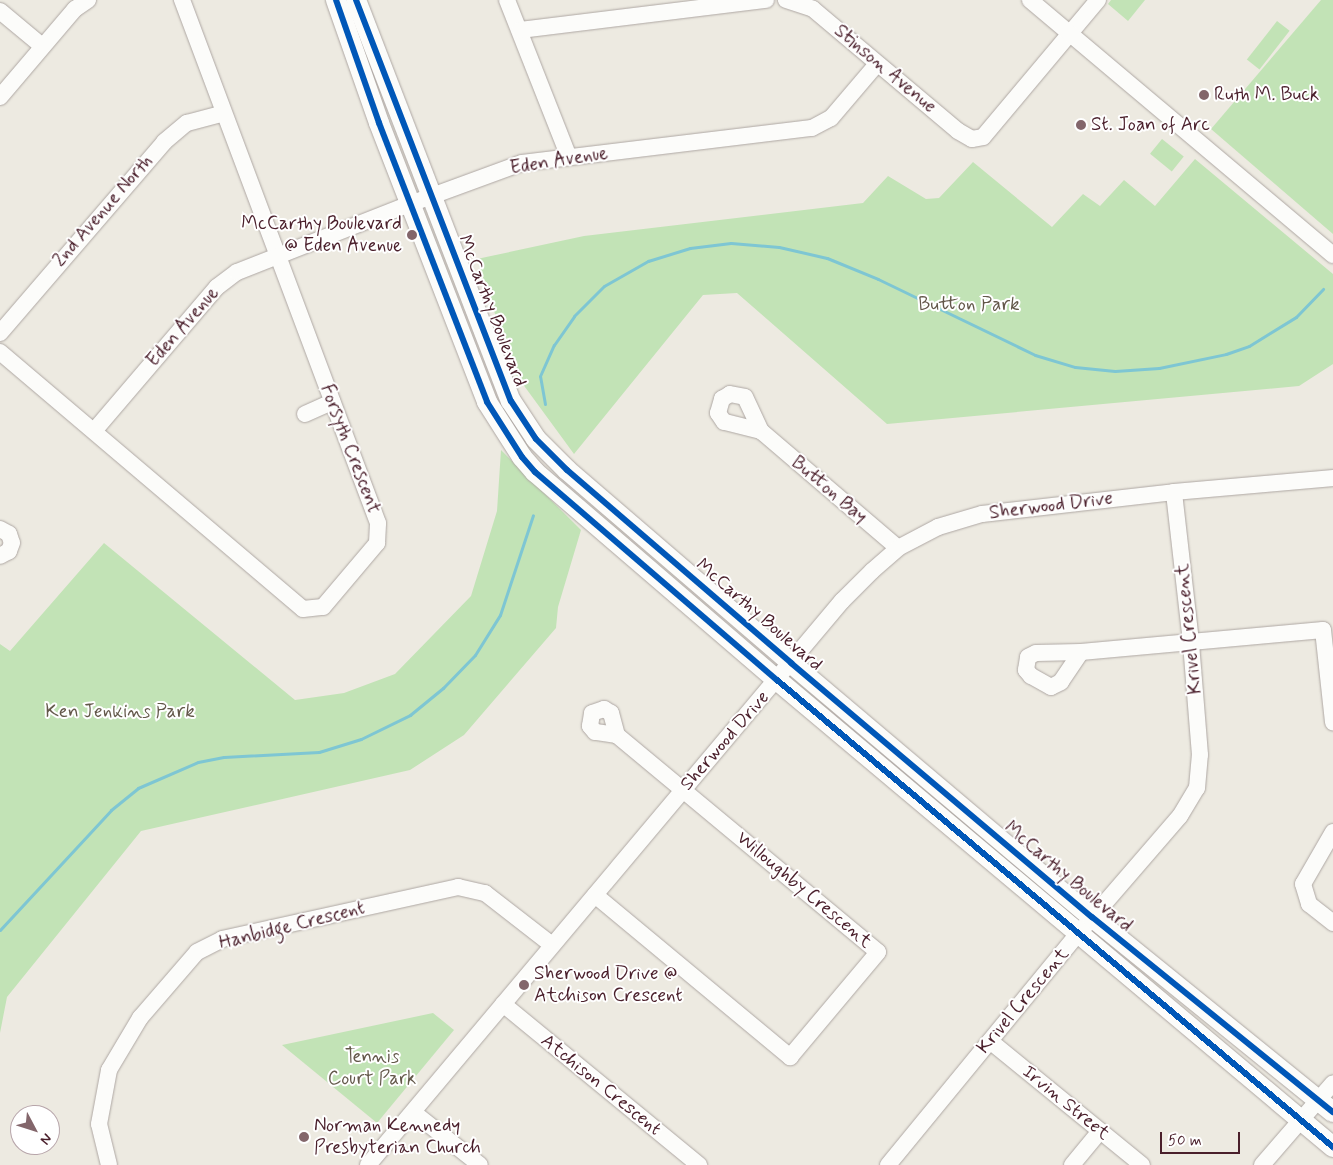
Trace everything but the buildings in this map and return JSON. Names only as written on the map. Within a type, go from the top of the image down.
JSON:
[{"type":"main road","name":"McCarthy Boulevard","points":[[336,0],[410,204],[487,402],[522,457],[535,472],[777,680],[1333,1146]]},
{"type":"main road","name":"McCarthy Boulevard","points":[[356,0],[511,402],[536,439],[567,470],[791,663],[1092,917],[1326,1106]]},
{"type":"street","points":[[0,97],[75,9],[88,0]]},
{"type":"street","name":"Forsyth Crescent","points":[[0,352],[303,609],[323,607],[377,543],[378,523],[182,0]]},
{"type":"street","points":[[507,0],[569,157]]},
{"type":"street","points":[[520,30],[766,0]]},
{"type":"street","name":"Stinson Avenue","points":[[786,0],[813,9],[958,131],[972,139],[983,137],[1070,34]]},
{"type":"street","points":[[1030,0],[1333,254]]},
{"type":"street","points":[[1070,34],[1098,0]]},
{"type":"street","points":[[0,11],[42,46]]},
{"type":"street","name":"Eden Avenue","points":[[94,431],[216,287],[237,272],[276,255],[522,163],[812,128],[831,118],[877,64]]},
{"type":"street","name":"2nd Avenue North","points":[[0,333],[164,142],[187,123],[224,113]]},
{"type":"street","points":[[305,414],[332,402]]},
{"type":"street","name":"Button Bay","points":[[760,432],[898,548]]},
{"type":"street","name":"Sherwood Drive","points":[[368,1165],[842,601],[898,548],[938,527],[982,514],[1174,492],[1333,478]]},
{"type":"street","name":"Krivel Crescent","points":[[888,1165],[1092,917],[1180,816],[1196,788],[1200,755],[1191,642],[1174,492]]},
{"type":"street","points":[[0,529],[9,534],[12,543],[9,551],[0,556]]},
{"type":"street","points":[[1081,652],[1323,630],[1333,722]]},
{"type":"street","points":[[618,735],[683,790]]},
{"type":"street","name":"Willoughby Crescent","points":[[595,896],[790,1056],[878,952],[683,790]]},
{"type":"street","points":[[1333,832],[1303,884],[1309,904],[1333,923]]},
{"type":"street","name":"Hanbidge Crescent","points":[[109,1165],[99,1124],[109,1070],[140,1018],[197,952],[222,939],[458,886],[485,894],[552,945]]},
{"type":"street","name":"Atchison Crescent","points":[[503,1004],[699,1165]]},
{"type":"street","name":"Irvin Street","points":[[990,1041],[1142,1165]]},
{"type":"street","points":[[1262,1165],[1301,1120],[1326,1106],[1333,1083]]},
{"type":"street","points":[[413,1112],[480,1165]]},
{"type":"street","points":[[1072,1165],[1100,1131]]},
{"type":"green space","points":[[1111,0],[1145,0],[1128,21],[1108,4]]},
{"type":"green space","points":[[1321,0],[1333,0],[1333,234],[1211,129]]},
{"type":"green space","points":[[1277,21],[1290,31],[1259,69],[1247,60]]},
{"type":"green space","points":[[1162,139],[1184,157],[1172,171],[1150,154]]},
{"type":"green space","name":"Button Park","points":[[1195,159],[1333,274],[1333,364],[1299,386],[887,424],[737,293],[703,295],[574,454],[514,372],[477,259],[584,236],[863,203],[888,176],[926,199],[939,198],[973,162],[1052,227],[1083,194],[1100,206],[1124,180],[1155,206]]},
{"type":"green space","name":"Ken Jenkins Park","points":[[501,450],[581,530],[558,607],[556,628],[464,735],[410,770],[141,831],[7,997],[0,1033],[0,644],[10,651],[104,543],[295,700],[344,693],[395,674],[471,596],[497,511]]},
{"type":"green space","name":"Tennis Court Park","points":[[433,1013],[454,1030],[377,1123],[282,1045]]},
{"type":"waterway","points":[[545,404],[540,376],[554,345],[574,316],[604,286],[648,261],[690,248],[731,243],[779,247],[827,258],[878,279],[1035,355],[1075,367],[1115,371],[1159,368],[1226,354],[1249,346],[1296,317],[1323,289]]},
{"type":"waterway","points":[[0,930],[111,810],[138,788],[198,762],[224,757],[319,752],[361,739],[410,715],[443,688],[475,655],[500,615],[533,515]]},
{"type":"cycle path","points":[[336,0],[379,123],[487,402],[522,457],[535,472],[777,680],[1333,1147]]},
{"type":"cycle path","points":[[356,0],[511,401],[536,439],[567,470],[791,663],[1092,917],[1333,1112]]},
{"type":"place","name":"Ruth M. Buck","points":[[1204,95]]},
{"type":"place","name":"St. Joan of Arc","points":[[1081,125]]},
{"type":"place","name":"McCarthy Boulevard @ Eden Avenue","points":[[412,235]]},
{"type":"place","name":"Sherwood Drive @ Atchison Crescent","points":[[524,985]]},
{"type":"place","name":"Norman Kennedy Presbyterian Church","points":[[304,1137]]}]
